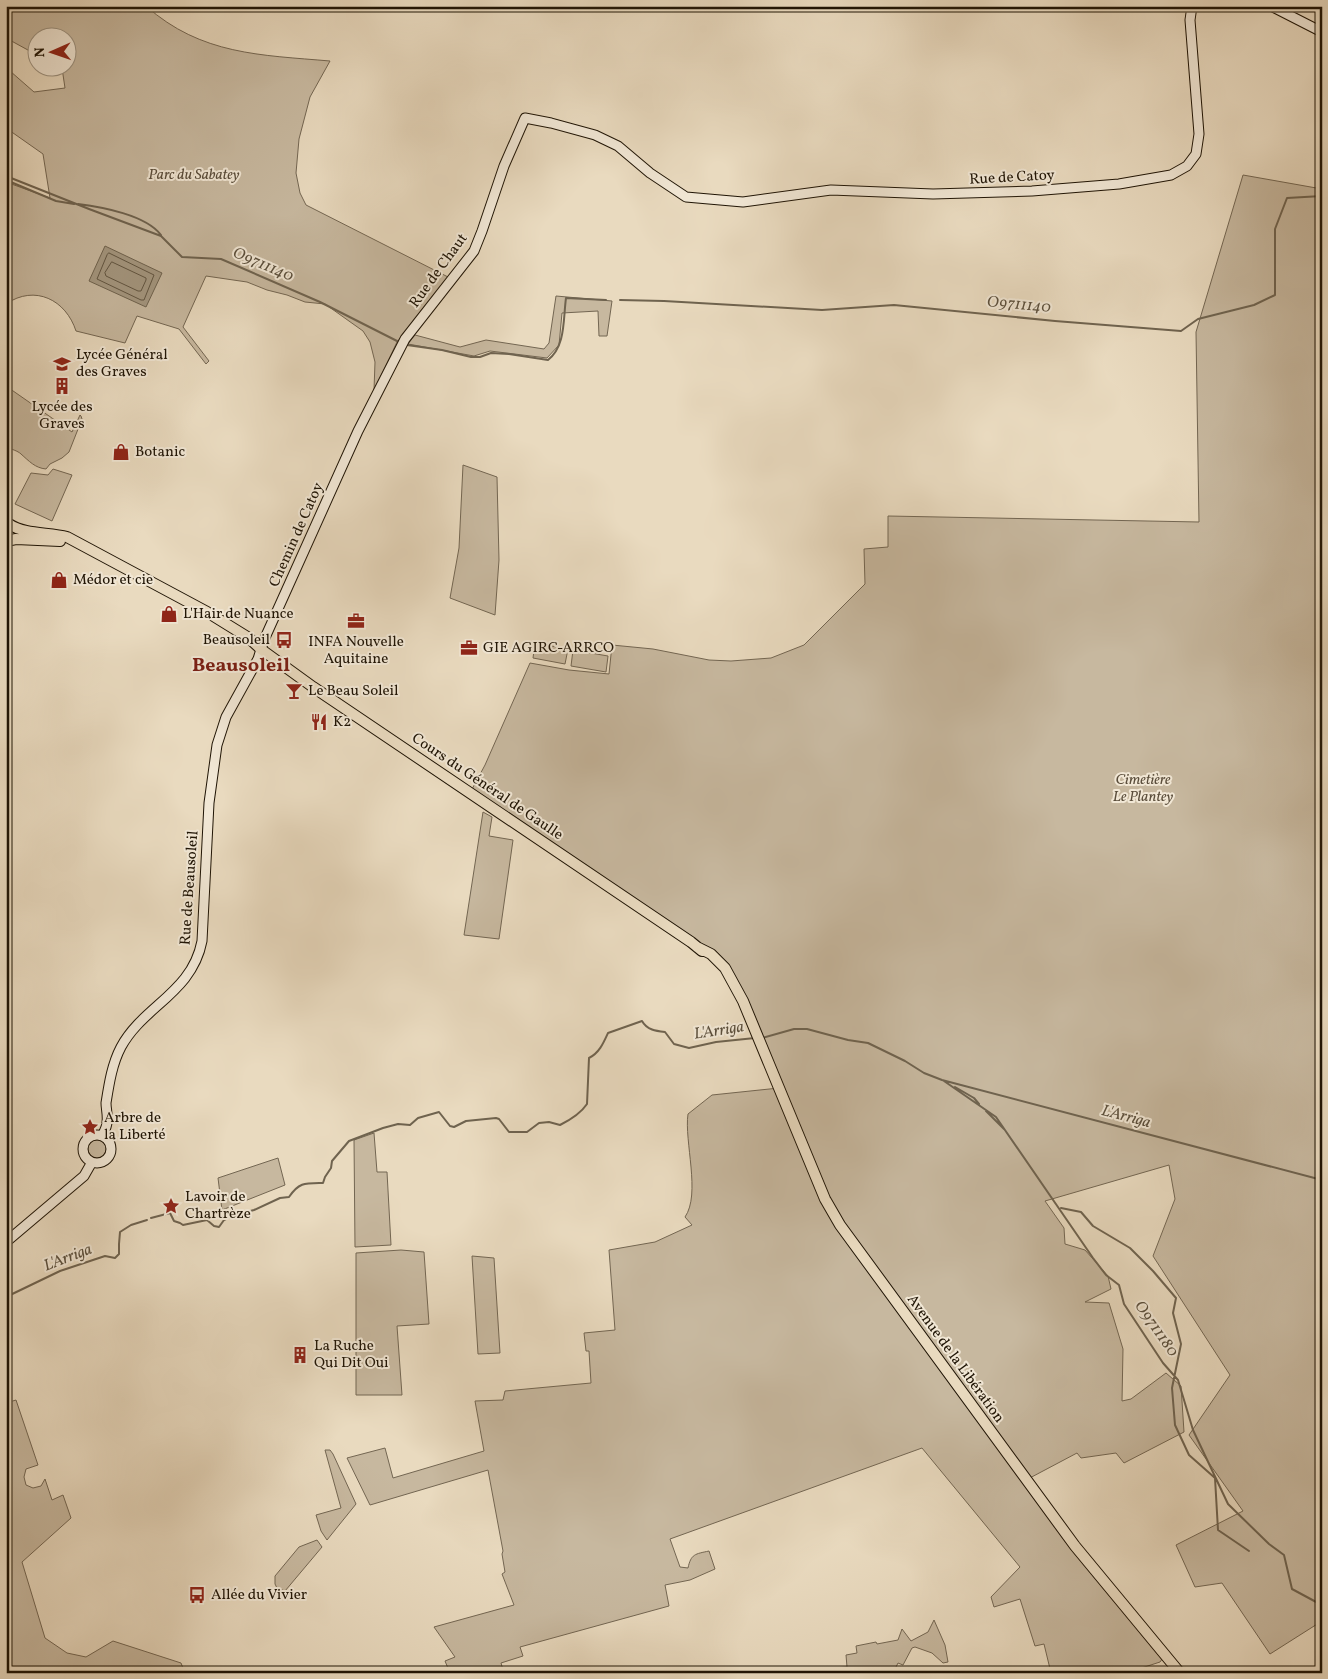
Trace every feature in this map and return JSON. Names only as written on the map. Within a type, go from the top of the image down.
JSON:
[{"type":"main road","name":"Cours du Général de Gaulle","points":[[8,521],[18,529],[67,537],[149,583],[253,647],[262,650]]},
{"type":"main road","points":[[6,541],[10,530],[8,521]]},
{"type":"main road","name":"Cours du Général de Gaulle","points":[[6,541],[16,539],[53,540],[66,543],[207,612],[249,638],[262,650],[372,727],[706,951],[728,973],[757,1033]]},
{"type":"main road","name":"Avenue de la Libération","points":[[757,1033],[825,1199],[840,1225],[1075,1546],[1180,1673]]},
{"type":"street","name":"Rue de Catoy","points":[[1185,6],[1190,20]]},
{"type":"street","name":"Rue de Catoy","points":[[525,118],[595,135],[618,146],[650,173],[686,197],[743,202],[831,190],[933,194],[991,193],[1119,184],[1171,175],[1186,166],[1196,154],[1199,134],[1190,20],[1192,6]]},
{"type":"street","points":[[1271,6],[1322,32]]},
{"type":"street","name":"Rue de Chaut","points":[[358,431],[405,339],[474,251],[504,166],[525,118]]},
{"type":"street","name":"Chemin de Catoy","points":[[262,650],[264,640],[358,431]]},
{"type":"street","name":"Rue de Beausoleil","points":[[102,1136],[107,1124],[106,1105],[109,1084],[120,1050],[126,1039],[143,1020],[181,983],[199,954],[203,932],[209,803],[217,745],[226,716],[262,650]]},
{"type":"street","points":[[102,1136],[109,1142],[109,1154],[101,1162],[92,1162],[84,1155],[84,1144],[90,1137],[102,1136]]},
{"type":"street","points":[[6,1242],[84,1176],[92,1162]]},
{"type":"green space","name":"Parc du Sabatey","points":[[6,6],[146,6],[167,22],[188,34],[233,50],[280,57],[330,61],[310,97],[299,139],[296,173],[300,193],[306,205],[450,278],[397,342],[369,401],[374,390],[375,362],[370,342],[363,331],[325,304],[305,302],[247,282],[206,276],[183,327],[209,361],[206,364],[179,329],[137,316],[125,343],[76,331],[65,311],[48,298],[28,295],[6,304],[6,182],[50,198],[43,154],[6,128],[6,71],[10,71],[34,92],[65,88],[64,78],[78,78],[78,28],[28,28],[28,50],[6,38]]},
{"type":"green space","name":"Cimetière Le Plantey","points":[[1243,175],[1322,189],[1322,1621],[1270,1654],[1222,1583],[1195,1587],[1176,1545],[1243,1511],[1189,1435],[1230,1375],[1153,1256],[1175,1199],[1169,1165],[1045,1201],[1064,1228],[1065,1244],[1085,1250],[1108,1276],[1111,1289],[1085,1302],[1109,1303],[1123,1349],[1122,1401],[1131,1399],[1166,1373],[1181,1386],[1184,1432],[1124,1463],[1116,1453],[1081,1458],[1077,1453],[1026,1480],[1165,1655],[1160,1662],[1126,1673],[1051,1673],[1044,1644],[1035,1646],[1020,1599],[994,1607],[991,1597],[1020,1567],[922,1448],[670,1539],[680,1567],[688,1568],[694,1555],[709,1551],[715,1569],[690,1580],[665,1585],[669,1606],[520,1647],[523,1656],[501,1663],[504,1673],[450,1673],[445,1661],[455,1657],[434,1627],[514,1605],[502,1574],[505,1572],[503,1551],[488,1470],[370,1505],[347,1458],[385,1448],[393,1478],[484,1451],[475,1401],[503,1400],[505,1391],[591,1383],[589,1351],[586,1351],[584,1333],[615,1330],[609,1250],[655,1242],[692,1225],[685,1217],[690,1207],[692,1195],[687,1125],[688,1114],[712,1095],[779,1088],[730,970],[471,791],[485,765],[530,663],[569,670],[609,674],[612,645],[653,649],[709,660],[731,661],[771,658],[804,645],[865,584],[864,549],[888,547],[888,516],[1199,522],[1196,332]]},
{"type":"green space","points":[[556,296],[612,301],[607,336],[599,336],[598,311],[562,313],[559,345],[547,358],[490,351],[474,356],[408,344],[415,335],[460,347],[486,340],[544,349],[549,343]]},
{"type":"green space","points":[[6,386],[72,432],[81,416],[82,419],[69,452],[50,464],[46,469],[35,466],[20,453],[6,447]]},
{"type":"green space","points":[[463,465],[497,477],[499,560],[495,615],[450,598],[459,548]]},
{"type":"green space","points":[[53,469],[72,475],[52,521],[15,504],[31,473],[48,475]]},
{"type":"green space","points":[[535,643],[568,649],[565,664],[533,658]]},
{"type":"green space","points":[[573,650],[608,656],[606,672],[571,666]]},
{"type":"green space","points":[[483,812],[492,817],[489,836],[513,840],[499,939],[464,935]]},
{"type":"green space","points":[[374,1133],[377,1172],[387,1172],[391,1245],[355,1247],[354,1140]]},
{"type":"green space","points":[[93,1140],[101,1140],[106,1145],[104,1156],[93,1158],[88,1153],[88,1145]]},
{"type":"green space","points":[[278,1158],[285,1185],[222,1210],[218,1178]]},
{"type":"green space","points":[[401,1250],[424,1252],[429,1324],[397,1326],[402,1395],[356,1395],[356,1253]]},
{"type":"green space","points":[[472,1256],[494,1258],[500,1353],[478,1354]]},
{"type":"green space","points":[[16,1400],[38,1465],[26,1469],[24,1477],[26,1485],[33,1488],[41,1486],[45,1479],[52,1500],[63,1495],[71,1518],[22,1562],[45,1638],[67,1653],[86,1657],[113,1641],[181,1663],[185,1673],[6,1673],[6,1403]]},
{"type":"green space","points":[[325,1450],[330,1450],[333,1454],[356,1504],[327,1540],[321,1531],[316,1515],[341,1508]]},
{"type":"green space","points":[[317,1540],[322,1547],[285,1591],[277,1588],[275,1576],[299,1547]]},
{"type":"green space","points":[[934,1620],[945,1645],[948,1662],[943,1663],[932,1653],[915,1647],[912,1648],[903,1665],[898,1663],[893,1673],[789,1673],[789,1671],[847,1667],[846,1655],[857,1653],[856,1646],[898,1640],[902,1629],[911,1641],[928,1632]]},
{"type":"water","points":[[105,246],[162,273],[146,307],[89,281]]},
{"type":"waterway","name":"O9711140","points":[[6,176],[161,236],[182,257],[221,259],[320,302],[399,342]]},
{"type":"waterway","points":[[6,180],[56,201],[74,204]]},
{"type":"waterway","name":"O9711140","points":[[620,300],[822,310],[894,305],[1181,331],[1198,319],[1254,305],[1275,295],[1275,229],[1287,198],[1322,196]]},
{"type":"waterway","points":[[78,204],[99,207],[134,217],[145,222],[161,235]]},
{"type":"waterway","name":"O9711140","points":[[407,345],[442,350],[471,357],[480,357],[491,353],[548,360],[554,354],[561,340],[566,298],[606,300]]},
{"type":"waterway","name":"L'Arriga","points":[[151,1218],[170,1213],[174,1221],[183,1225],[207,1220],[214,1226],[219,1227],[224,1220],[232,1216],[254,1210],[280,1198],[289,1197],[296,1188],[303,1184],[323,1183],[331,1168],[332,1161],[349,1141],[398,1124],[410,1125],[418,1118],[439,1112],[450,1126],[454,1127],[466,1121],[496,1118],[499,1119],[509,1132],[527,1132],[539,1123],[549,1122],[560,1125],[575,1116],[587,1104],[589,1058],[598,1051],[608,1033],[642,1021],[649,1028],[665,1032],[674,1044],[689,1048],[716,1042],[755,1038]]},
{"type":"waterway","name":"L'Arriga","points":[[762,1038],[794,1029],[807,1029],[848,1040],[868,1043],[905,1061],[924,1073],[942,1080],[1322,1180]]},
{"type":"waterway","name":"O9711180","points":[[944,1081],[996,1117],[1093,1258],[1106,1275],[1119,1285],[1124,1304],[1163,1363],[1178,1380],[1193,1430],[1228,1504],[1269,1544],[1284,1555],[1292,1589],[1318,1603],[1322,1601]]},
{"type":"waterway","name":"O9711180","points":[[955,1087],[974,1098],[979,1104]]},
{"type":"waterway","name":"O9711180","points":[[986,1111],[1004,1129]]},
{"type":"waterway","points":[[1061,1208],[1081,1212],[1093,1226],[1130,1248],[1176,1298],[1173,1313],[1181,1344],[1172,1388],[1175,1425],[1189,1455],[1215,1478],[1218,1530],[1249,1551]]},
{"type":"waterway","name":"L'Arriga","points":[[6,1297],[60,1271],[105,1256],[115,1258],[119,1254],[120,1232],[131,1225],[147,1220]]},
{"type":"place","name":"Lycée Général des Graves","points":[[62,364]]},
{"type":"place","name":"Lycée des Graves","points":[[62,386]]},
{"type":"place","name":"Botanic","points":[[121,452]]},
{"type":"place","name":"Médor et cie","points":[[59,580]]},
{"type":"place","name":"L'Hair de Nuance","points":[[169,614]]},
{"type":"place","name":"INFA Nouvelle Aquitaine","points":[[356,621]]},
{"type":"place","name":"Beausoleil","points":[[284,640]]},
{"type":"place","name":"GIE AGIRC-ARRCO","points":[[469,648]]},
{"type":"place","name":"Le Beau Soleil","points":[[294,691]]},
{"type":"place","name":"K2","points":[[319,722]]},
{"type":"place","name":"Arbre de la Liberté","points":[[90,1127]]},
{"type":"place","name":"Lavoir de Chartrèze","points":[[171,1206]]},
{"type":"place","name":"La Ruche Qui Dit Oui","points":[[300,1355]]},
{"type":"place","name":"Allée du Vivier","points":[[197,1595]]},
{"type":"district","name":"Beausoleil","points":[[241,666]]}]
